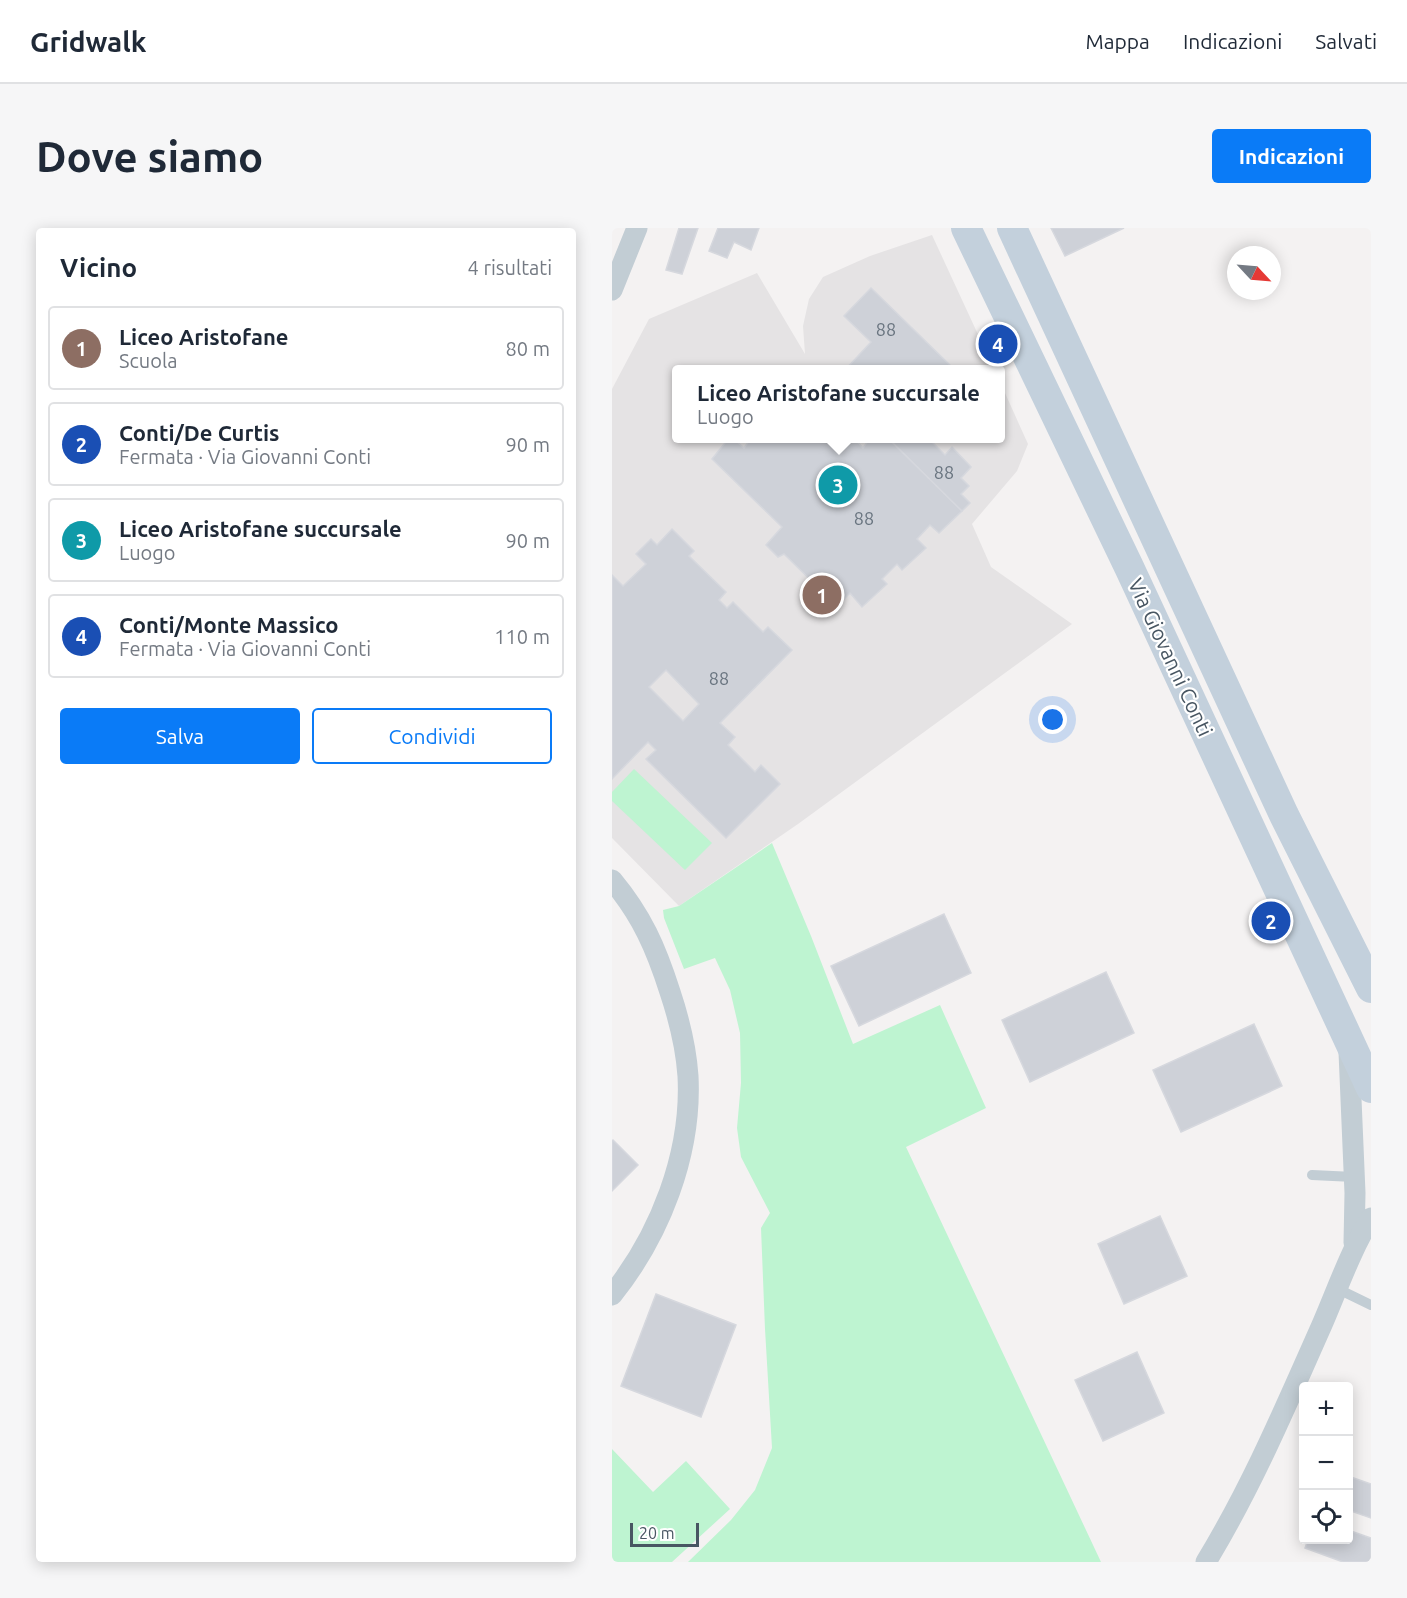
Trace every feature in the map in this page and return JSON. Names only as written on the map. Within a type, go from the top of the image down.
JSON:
[{"type":"main road","name":"Via Giovanni Conti","points":[[966,228],[1139,588],[1371,1088]]},
{"type":"main road","name":"Via Giovanni Conti","points":[[1012,228],[1284,814],[1371,988]]},
{"type":"street","points":[[612,290],[637,228]]},
{"type":"street","points":[[612,880],[639,917],[656,950],[678,1015],[688,1076],[688,1110],[672,1186],[665,1204],[644,1249],[612,1295]]},
{"type":"street","points":[[1348,1040],[1354,1177],[1354,1250]]},
{"type":"street","points":[[1206,1562],[1271,1442],[1354,1250],[1371,1218]]},
{"type":"lane","points":[[1312,1175],[1354,1177]]},
{"type":"lane","points":[[1338,1289],[1371,1305]]},
{"type":"shaded area","points":[[932,235],[992,365],[672,365],[672,443],[1005,443],[1005,393],[1028,444],[1017,471],[972,524],[991,567],[1072,624],[798,824],[679,906],[612,838],[612,389],[649,319],[757,273],[805,354],[803,326],[809,299],[823,277],[870,256]]},
{"type":"green space","points":[[634,769],[712,843],[685,870],[612,801],[612,792]]},
{"type":"green space","points":[[772,843],[853,1044],[940,1005],[986,1108],[906,1147],[1101,1562],[688,1562],[731,1520],[755,1490],[772,1448],[761,1228],[770,1213],[741,1157],[737,1128],[741,1083],[740,1033],[730,990],[715,958],[684,969],[663,910],[679,906]]},
{"type":"green space","points":[[612,1449],[653,1492],[686,1461],[730,1509],[672,1562],[612,1562]]},
{"type":"building","points":[[679,228],[698,228],[682,274],[666,270]]},
{"type":"building","points":[[718,228],[759,228],[751,250],[734,242],[727,258],[709,251]]},
{"type":"building","points":[[1051,228],[1124,228],[1065,256]]},
{"type":"building","points":[[871,288],[950,365],[850,365],[871,342],[844,316]]},
{"type":"building","points":[[725,443],[738,443],[744,448],[748,443],[858,443],[863,448],[866,443],[893,443],[962,511],[939,533],[930,525],[917,539],[926,548],[902,570],[897,564],[882,579],[887,584],[862,607],[850,593],[837,606],[784,554],[778,557],[766,545],[782,527],[712,459]]},
{"type":"building","points":[[893,443],[933,443],[945,455],[952,447],[971,467],[961,478],[969,486],[961,494],[970,503],[962,511]]},
{"type":"building","points":[[672,529],[694,551],[689,556],[726,592],[719,600],[727,608],[733,602],[763,632],[768,627],[792,650],[720,723],[735,737],[728,745],[755,772],[761,765],[780,784],[726,838],[646,759],[656,750],[648,742],[612,779],[612,575],[623,586],[646,564],[636,554],[651,539],[657,545]],"holes":[[[666,670],[699,704],[683,721],[649,687]]]},
{"type":"building","points":[[944,914],[971,973],[859,1026],[831,966]]},
{"type":"building","points":[[1106,972],[1134,1033],[1030,1082],[1002,1020]]},
{"type":"building","points":[[1254,1024],[1282,1086],[1181,1132],[1153,1070]]},
{"type":"building","points":[[612,1141],[638,1165],[612,1191]]},
{"type":"building","points":[[1160,1216],[1187,1276],[1124,1304],[1098,1244]]},
{"type":"building","points":[[656,1294],[736,1325],[701,1417],[621,1386]]},
{"type":"building","points":[[1137,1352],[1164,1413],[1103,1441],[1075,1380]]},
{"type":"building","points":[[1353,1478],[1371,1484],[1371,1518],[1353,1512]]},
{"type":"building","points":[[1353,1532],[1371,1538],[1371,1562],[1343,1562],[1305,1548],[1306,1544],[1353,1544]]},
{"type":"place","name":"Conti/Monte Massico","points":[[998,344]]},
{"type":"place","name":"Liceo Aristofane succursale","points":[[838,485]]},
{"type":"place","name":"Liceo Aristofane","points":[[822,595]]},
{"type":"place","name":"Conti/De Curtis","points":[[1271,921]]}]
